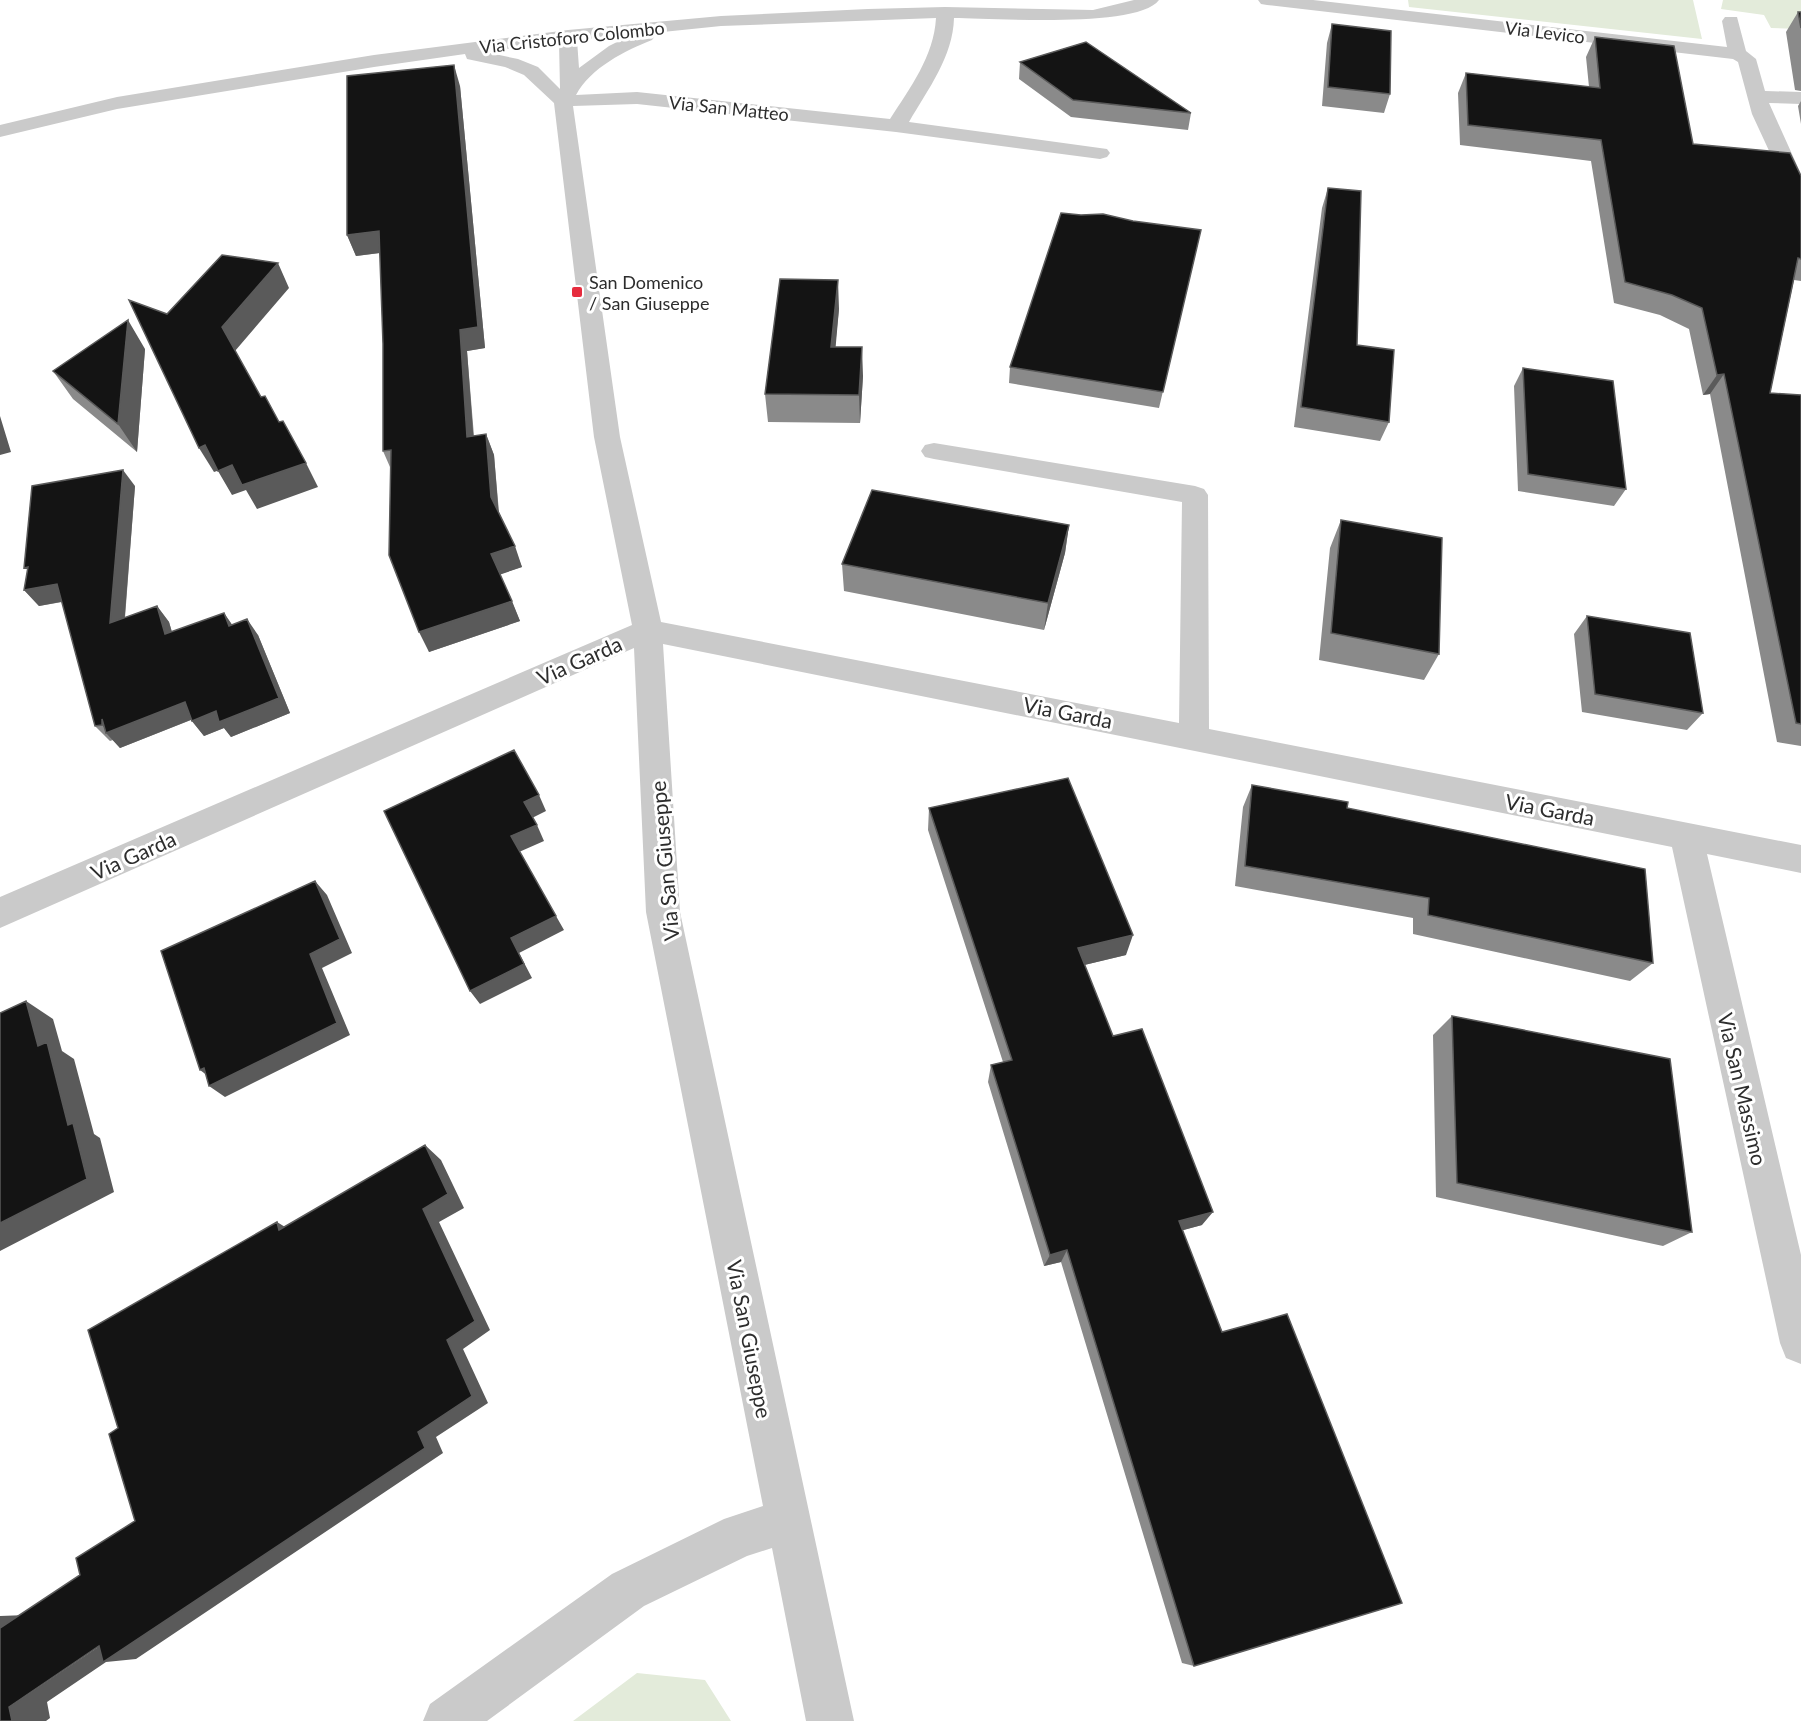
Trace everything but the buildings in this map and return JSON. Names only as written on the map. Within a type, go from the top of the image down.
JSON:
[{"type":"street","name":"Via Cristoforo Colombo","points":[[0,131],[117,103],[423,54],[563,35],[697,23],[945,12],[1093,15],[1132,7],[1150,0]]},
{"type":"street","name":"Via Levico","points":[[1267,0],[1737,54]]},
{"type":"street","points":[[896,126],[940,52],[946,25],[945,12]]},
{"type":"street","points":[[1731,21],[1737,54],[1747,59],[1756,97],[1801,196]]},
{"type":"street","points":[[423,54],[459,53],[511,63],[531,71],[560,92],[606,54],[628,42],[697,23]]},
{"type":"street","name":"Via San Giuseppe","points":[[560,92],[538,60],[540,50],[563,35]]},
{"type":"street","name":"Via San Giuseppe","points":[[563,35],[560,92],[607,437],[648,630],[663,912],[830,1721]]},
{"type":"street","name":"Via San Matteo","points":[[560,92],[896,126],[1100,153]]},
{"type":"street","points":[[1756,97],[1801,98]]},
{"type":"street","points":[[934,452],[1195,495],[1194,737]]},
{"type":"street","name":"Via Garda","points":[[0,913],[648,630],[1801,859]]},
{"type":"street","name":"Via San Massimo","points":[[1686,836],[1801,1343]]},
{"type":"street","points":[[447,1721],[628,1590],[740,1535],[787,1521]]},
{"type":"green space","points":[[1408,0],[1693,0],[1702,39],[1409,7]]},
{"type":"green space","points":[[1723,0],[1801,0],[1801,29],[1771,28],[1764,15],[1721,9]]},
{"type":"green space","points":[[637,1673],[705,1680],[731,1721],[573,1721]]},
{"type":"place","name":"San Domenico / San Giuseppe","points":[[577,292]]}]
